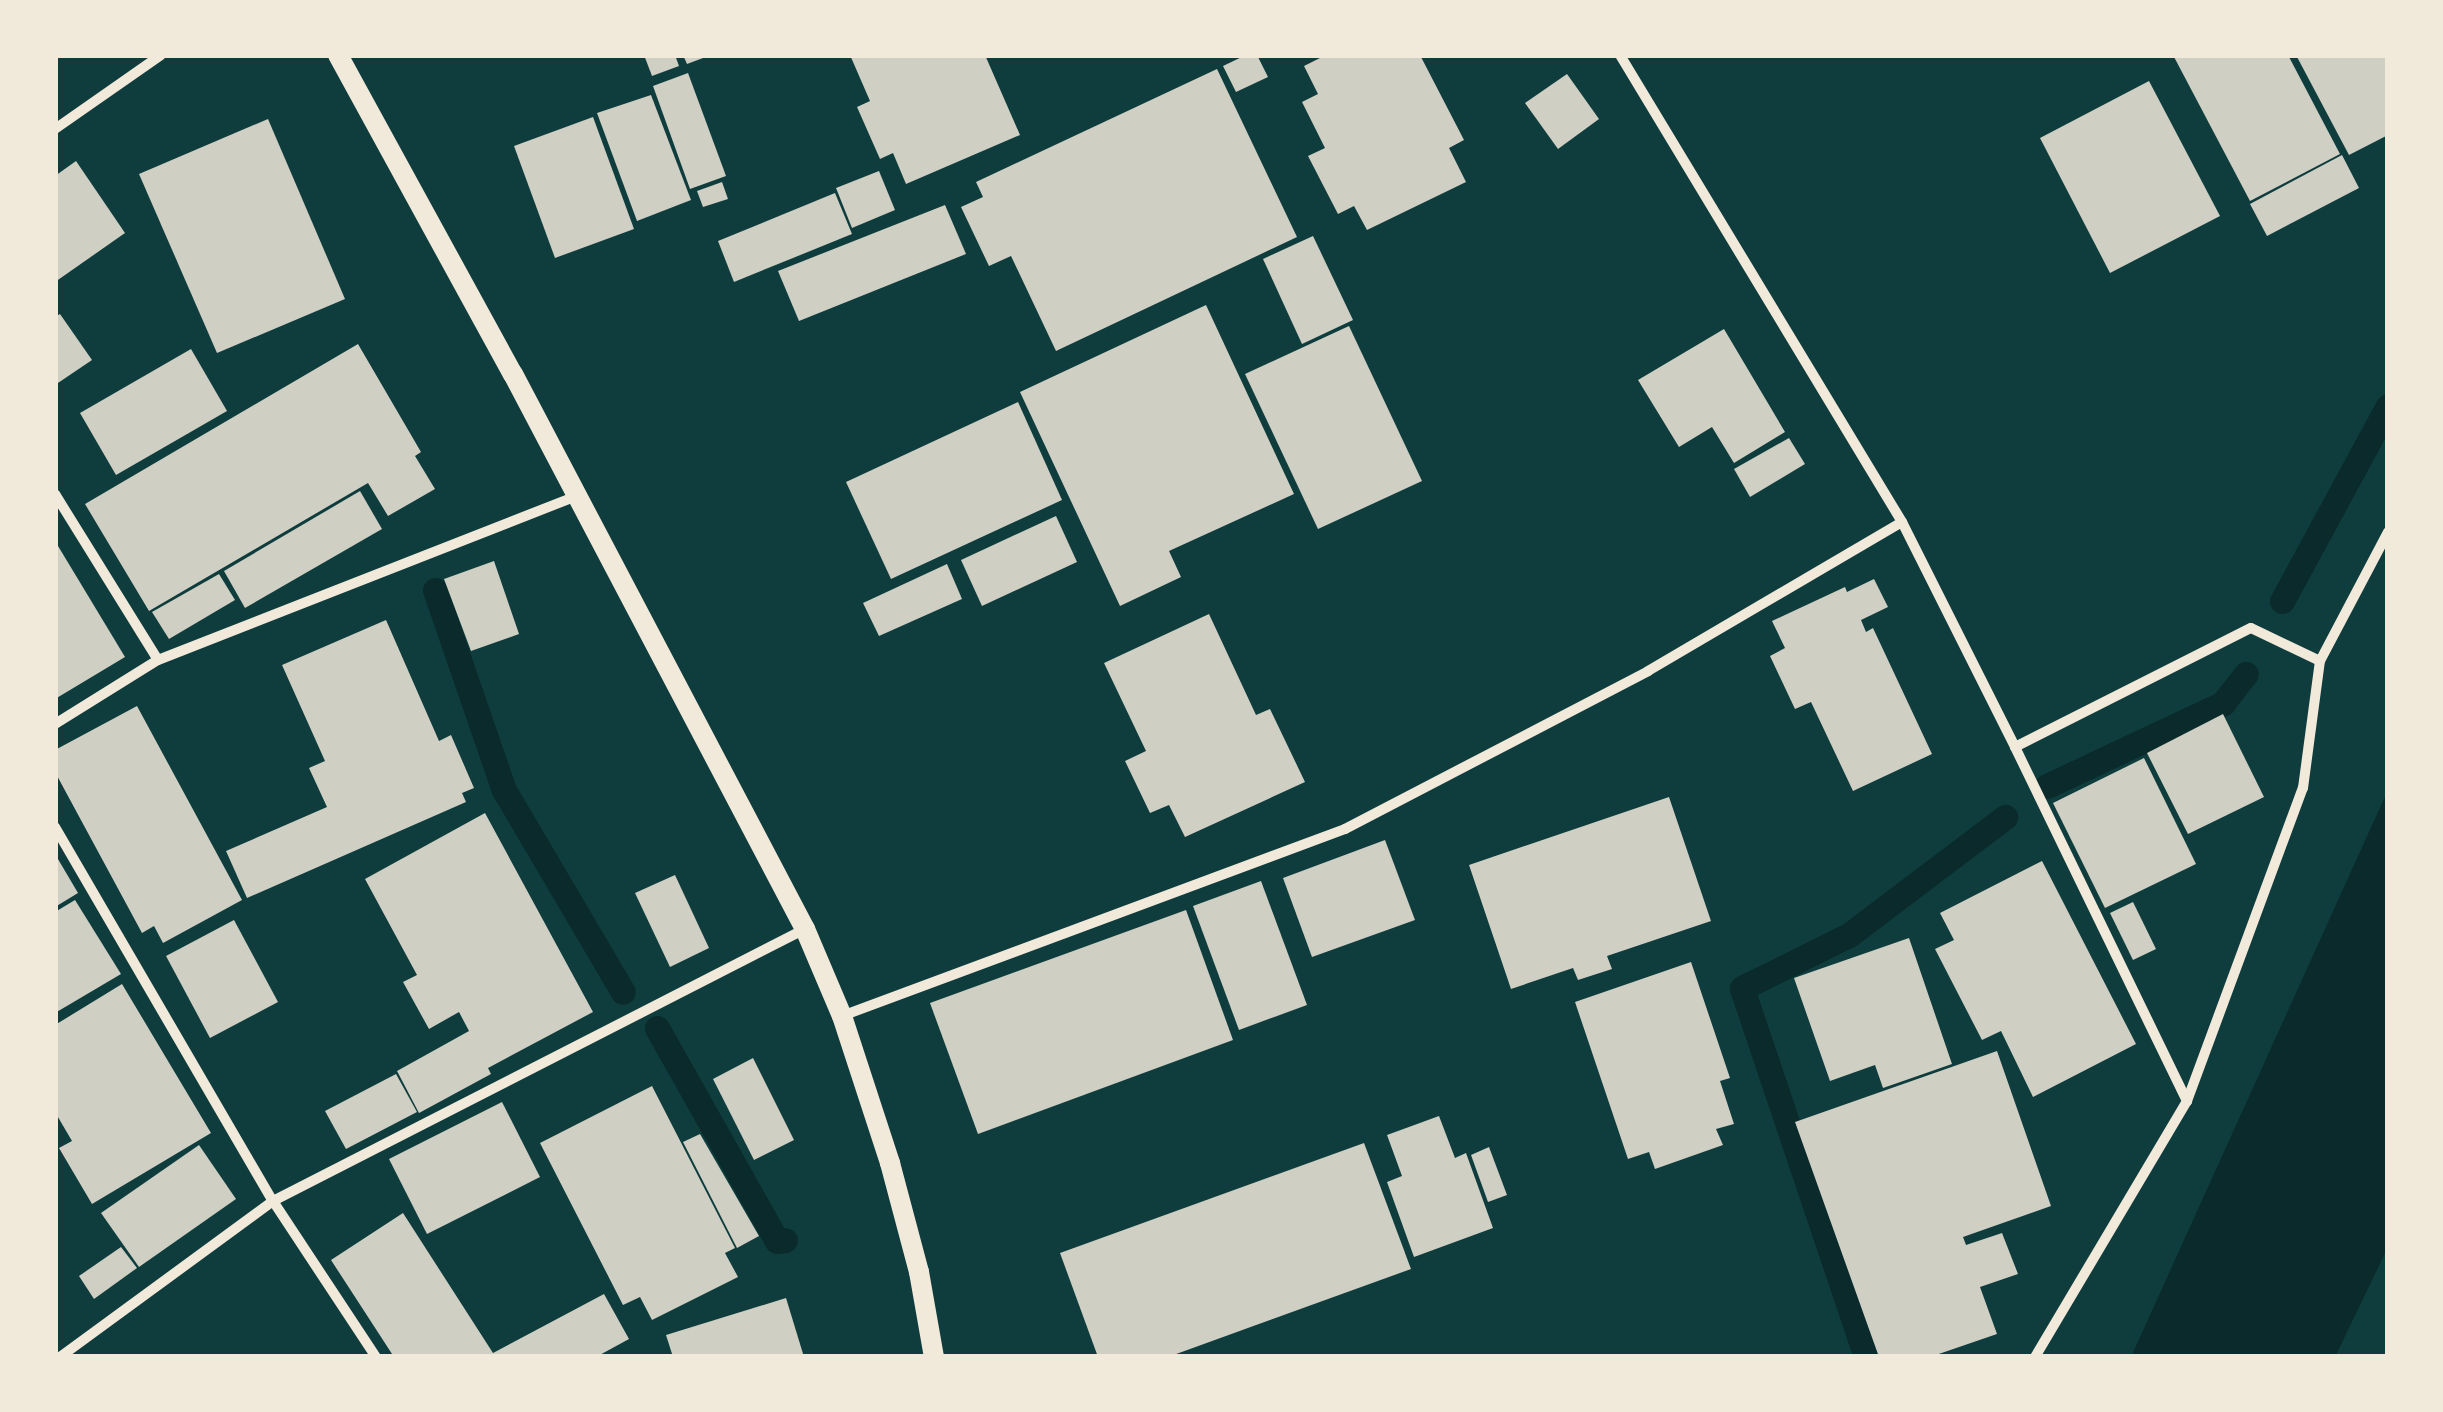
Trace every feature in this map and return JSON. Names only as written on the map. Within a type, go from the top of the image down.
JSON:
[{"type":"main road","points":[[338,55],[578,496],[805,928],[842,1016],[890,1162],[918,1272],[934,1357]]},
{"type":"street","points":[[55,129],[161,55]]},
{"type":"street","points":[[1620,55],[1902,522],[2187,1102]]},
{"type":"street","points":[[55,494],[158,660]]},
{"type":"street","points":[[55,724],[158,660],[578,496]]},
{"type":"street","points":[[842,1016],[1345,829],[1648,671],[1902,522]]},
{"type":"street","points":[[2035,1357],[2187,1102],[2302,788],[2320,662],[2388,532]]},
{"type":"street","points":[[2015,746],[2251,628],[2320,662]]},
{"type":"street","points":[[55,827],[273,1201],[376,1357]]},
{"type":"street","points":[[60,1357],[273,1201],[805,928]]},
{"type":"water","points":[[2388,790],[2388,1247],[2335,1357],[2131,1357]]},
{"type":"building","points":[[644,55],[675,55],[679,66],[652,76]]},
{"type":"building","points":[[683,55],[711,55],[687,64]]},
{"type":"building","points":[[850,55],[985,55],[1020,135],[906,184],[893,153],[880,159],[857,107],[870,101]]},
{"type":"building","points":[[1246,55],[1257,55],[1268,77],[1236,92],[1223,66]]},
{"type":"building","points":[[1326,55],[1420,55],[1464,140],[1449,148],[1466,182],[1367,230],[1354,206],[1338,214],[1308,156],[1325,148],[1302,102],[1318,94],[1304,66]]},
{"type":"building","points":[[2173,55],[2288,55],[2340,154],[2250,201]]},
{"type":"building","points":[[2296,55],[2388,55],[2388,135],[2349,155]]},
{"type":"building","points":[[1217,69],[1297,237],[1056,351],[1011,256],[989,266],[961,207],[983,197],[976,182]]},
{"type":"building","points":[[688,73],[726,176],[690,189],[653,86]]},
{"type":"building","points":[[1567,74],[1599,119],[1558,149],[1525,103]]},
{"type":"building","points":[[2149,81],[2220,216],[2110,273],[2040,138]]},
{"type":"building","points":[[651,95],[691,200],[637,221],[597,113]]},
{"type":"building","points":[[593,117],[634,229],[555,258],[514,146]]},
{"type":"building","points":[[268,119],[345,299],[217,353],[139,174]]},
{"type":"building","points":[[2342,155],[2359,188],[2267,236],[2250,204]]},
{"type":"building","points":[[76,161],[125,233],[55,282],[55,176]]},
{"type":"building","points":[[879,171],[895,210],[852,228],[836,188]]},
{"type":"building","points":[[722,182],[728,199],[703,207],[697,191]]},
{"type":"building","points":[[835,193],[852,234],[734,282],[718,241]]},
{"type":"building","points":[[945,205],[966,254],[799,321],[778,271]]},
{"type":"building","points":[[1313,236],[1353,320],[1302,344],[1263,259]]},
{"type":"building","points":[[1206,305],[1294,494],[1169,551],[1181,577],[1120,606],[1020,392]]},
{"type":"building","points":[[60,314],[92,360],[55,385],[55,317]]},
{"type":"building","points":[[1349,326],[1422,481],[1318,529],[1245,374]]},
{"type":"building","points":[[1724,329],[1785,432],[1734,463],[1712,427],[1679,447],[1638,380]]},
{"type":"building","points":[[358,344],[421,452],[415,456],[435,489],[388,516],[368,483],[149,611],[85,504]]},
{"type":"building","points":[[191,349],[227,411],[116,475],[80,413]]},
{"type":"building","points":[[1018,402],[1062,500],[891,579],[846,482]]},
{"type":"building","points":[[1789,438],[1805,464],[1750,497],[1734,469]]},
{"type":"building","points":[[360,491],[382,529],[245,608],[224,571]]},
{"type":"building","points":[[1056,516],[1077,562],[982,606],[961,560]]},
{"type":"building","points":[[55,541],[125,657],[55,699]]},
{"type":"building","points":[[494,561],[519,634],[471,651],[444,579]]},
{"type":"building","points":[[947,564],[962,599],[879,636],[863,603]]},
{"type":"building","points":[[219,574],[235,600],[169,639],[152,612]]},
{"type":"building","points":[[1874,579],[1888,607],[1861,620],[1866,632],[1873,628],[1932,754],[1853,791],[1811,702],[1795,709],[1770,656],[1785,648],[1772,621],[1845,587],[1847,592]]},
{"type":"building","points":[[1209,614],[1256,715],[1270,709],[1305,782],[1185,837],[1169,805],[1150,813],[1125,761],[1146,751],[1104,663]]},
{"type":"building","points":[[386,620],[439,741],[451,735],[474,788],[462,793],[466,802],[247,898],[226,851],[327,807],[309,768],[325,761],[282,665]]},
{"type":"building","points":[[137,706],[242,900],[163,943],[154,926],[142,933],[55,772],[55,750]]},
{"type":"building","points":[[2223,714],[2264,797],[2188,834],[2147,753]]},
{"type":"building","points":[[2144,758],[2196,864],[2105,908],[2053,803]]},
{"type":"building","points":[[1669,797],[1711,921],[1607,956],[1612,969],[1578,980],[1573,968],[1511,989],[1469,865]]},
{"type":"building","points":[[485,813],[593,1012],[488,1068],[491,1074],[419,1113],[397,1071],[469,1031],[459,1012],[429,1029],[403,982],[417,975],[365,879]]},
{"type":"building","points":[[1385,840],[1415,920],[1312,957],[1283,878]]},
{"type":"building","points":[[55,854],[78,893],[55,907]]},
{"type":"building","points":[[2042,861],[2136,1044],[2033,1097],[2001,1031],[1982,1040],[1935,949],[1954,940],[1940,913]]},
{"type":"building","points":[[675,875],[709,948],[670,967],[635,893]]},
{"type":"building","points":[[1261,881],[1307,1005],[1239,1030],[1193,906]]},
{"type":"building","points":[[75,900],[121,974],[55,1013],[55,912]]},
{"type":"building","points":[[2133,902],[2156,949],[2133,960],[2110,913]]},
{"type":"building","points":[[1186,910],[1233,1040],[978,1134],[930,1003]]},
{"type":"building","points":[[234,920],[278,1002],[210,1038],[166,956]]},
{"type":"building","points":[[1909,938],[1952,1064],[1883,1088],[1875,1065],[1830,1081],[1794,978]]},
{"type":"building","points":[[1691,962],[1730,1078],[1720,1081],[1734,1124],[1716,1129],[1723,1145],[1655,1169],[1649,1152],[1628,1159],[1575,1002]]},
{"type":"building","points":[[122,984],[211,1133],[92,1204],[59,1148],[72,1141],[55,1112],[55,1025]]},
{"type":"building","points":[[1997,1051],[2051,1206],[1963,1237],[1966,1245],[2002,1233],[2018,1274],[1980,1287],[1997,1334],[1930,1357],[1879,1357],[1795,1122]]},
{"type":"building","points":[[753,1058],[794,1140],[754,1160],[713,1079]]},
{"type":"building","points":[[396,1074],[417,1112],[346,1149],[325,1111]]},
{"type":"building","points":[[652,1086],[735,1248],[725,1253],[738,1277],[652,1320],[640,1297],[623,1305],[540,1143]]},
{"type":"building","points":[[502,1102],[540,1177],[427,1234],[389,1159]]},
{"type":"building","points":[[1439,1116],[1455,1158],[1466,1153],[1493,1228],[1414,1257],[1387,1182],[1402,1176],[1387,1135]]},
{"type":"building","points":[[700,1134],[759,1236],[737,1248],[683,1142]]},
{"type":"building","points":[[1364,1143],[1411,1269],[1168,1357],[1098,1357],[1060,1253]]},
{"type":"building","points":[[199,1145],[236,1199],[139,1267],[101,1213]]},
{"type":"building","points":[[1489,1147],[1507,1195],[1488,1202],[1471,1155]]},
{"type":"building","points":[[403,1213],[493,1353],[604,1294],[629,1339],[596,1357],[394,1357],[331,1260]]},
{"type":"building","points":[[121,1247],[137,1268],[94,1299],[79,1276]]},
{"type":"building","points":[[786,1298],[804,1357],[673,1357],[666,1335]]},
{"type":"waterway","points":[[2282,601],[2388,406]]},
{"type":"waterway","points":[[435,590],[504,790],[623,992]]},
{"type":"waterway","points":[[2047,786],[2223,703],[2246,674]]},
{"type":"waterway","points":[[1866,1357],[1742,988],[1849,935],[2005,817]]},
{"type":"waterway","points":[[657,1028],[777,1241],[785,1240]]}]
